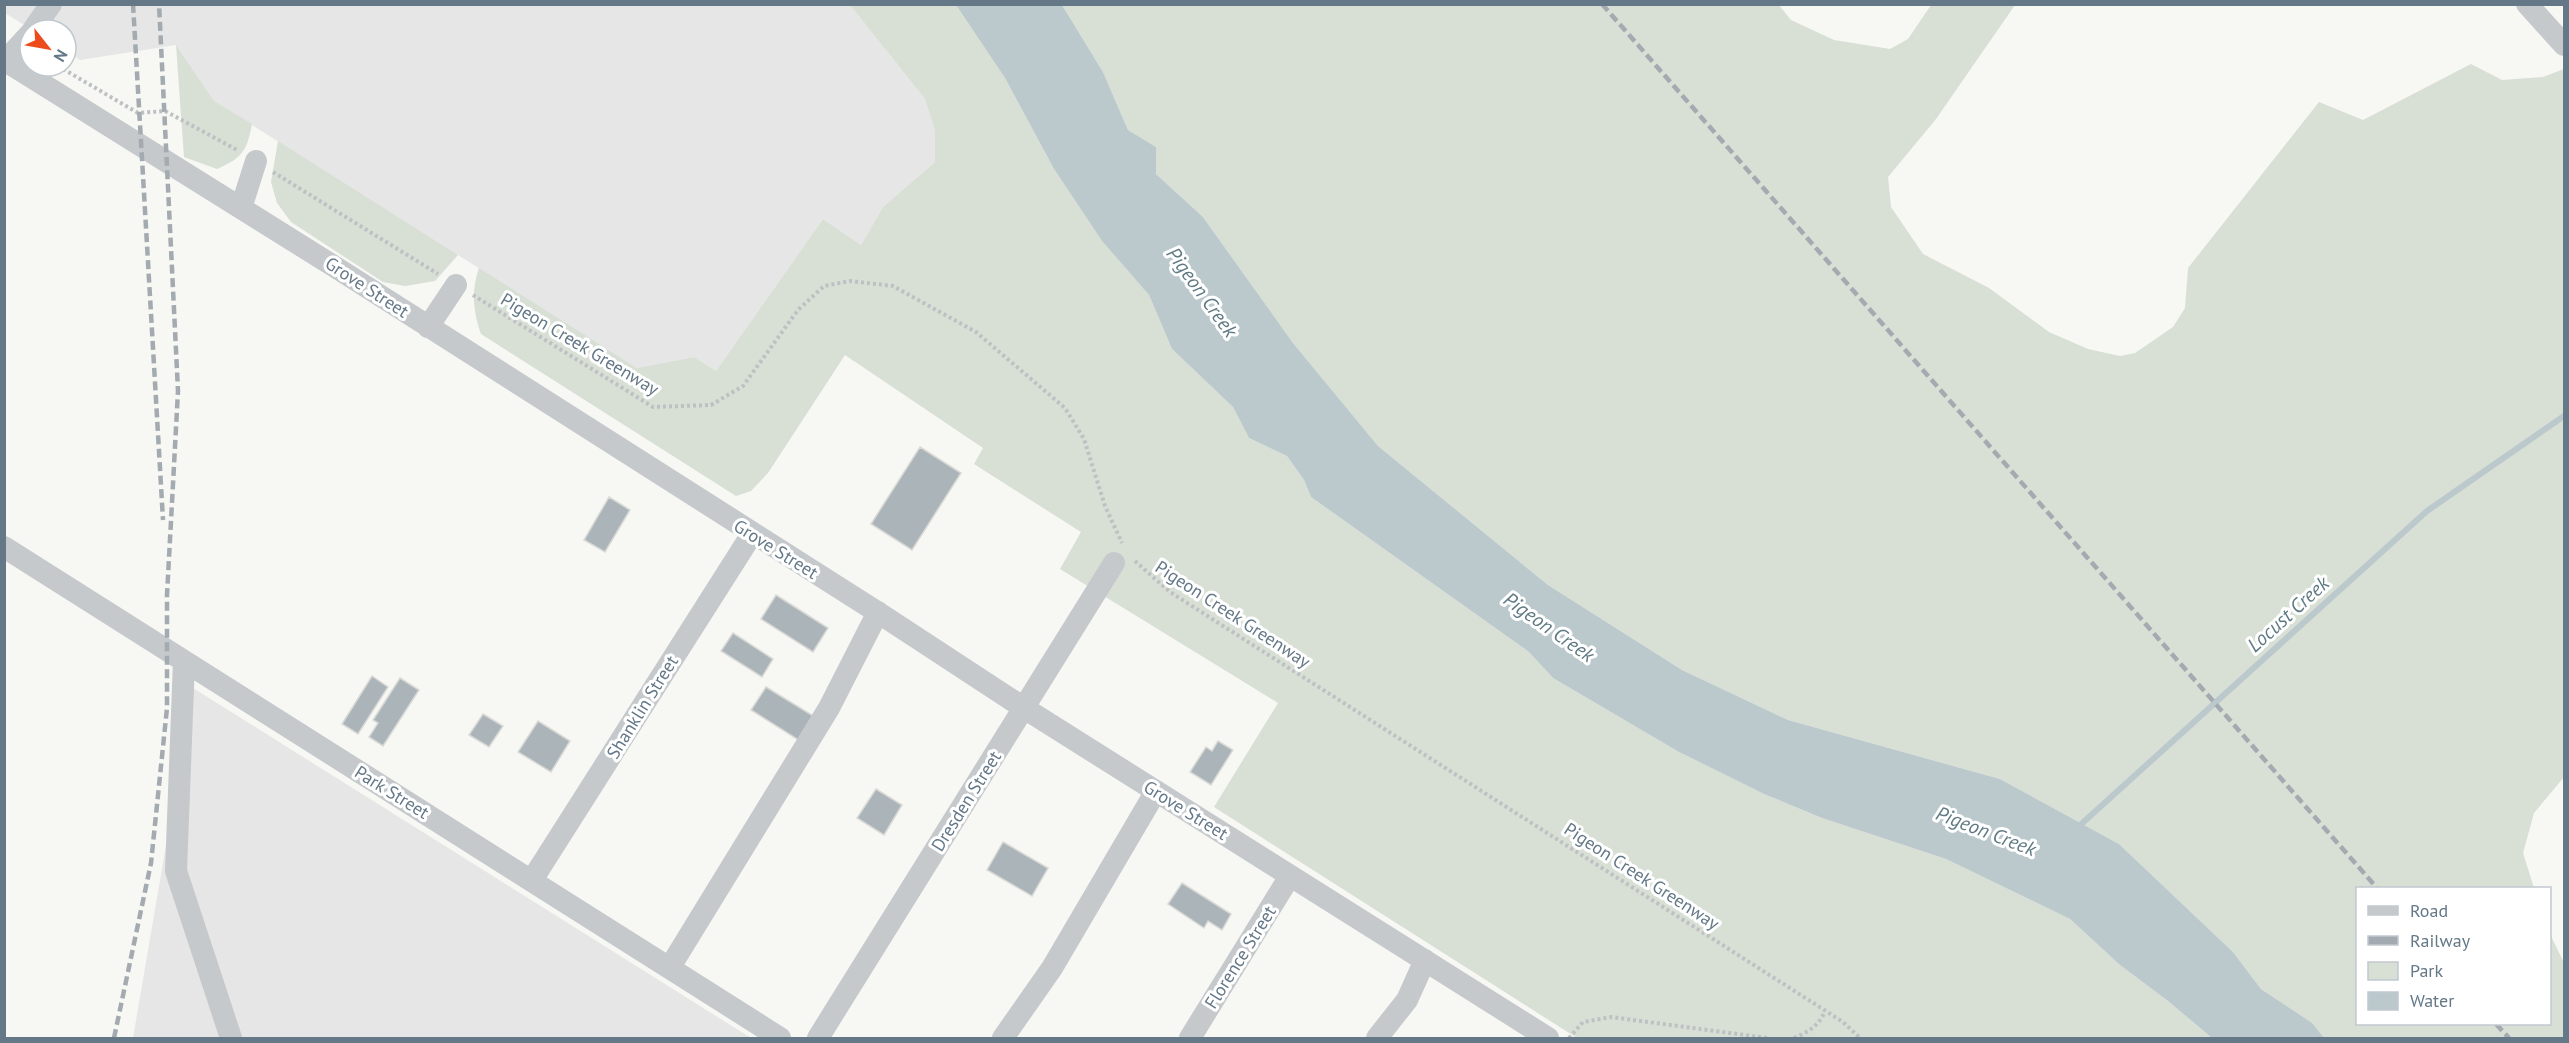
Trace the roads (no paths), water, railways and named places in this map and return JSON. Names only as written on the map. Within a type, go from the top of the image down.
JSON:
[{"type":"street","points":[[41,18],[51,4]]},
{"type":"street","points":[[2527,4],[2565,45]]},
{"type":"street","points":[[5,60],[18,46]]},
{"type":"street","name":"Grove Street","points":[[5,60],[241,207],[878,612],[1023,708],[1548,1038]]},
{"type":"street","points":[[241,207],[256,161]]},
{"type":"street","points":[[428,327],[456,285]]},
{"type":"street","name":"Shanklin Street","points":[[532,880],[752,534]]},
{"type":"street","name":"Park Street","points":[[4,547],[780,1038]]},
{"type":"street","name":"Dresden Street","points":[[818,1038],[1114,563]]},
{"type":"street","points":[[670,967],[829,708],[878,612]]},
{"type":"street","points":[[184,661],[176,871],[231,1038]]},
{"type":"street","points":[[1003,1038],[1052,968],[1156,791]]},
{"type":"street","name":"Florence Street","points":[[1190,1038],[1290,876]]},
{"type":"street","points":[[1377,1038],[1407,1000],[1425,960]]},
{"type":"water","name":"Pigeon Creek","points":[[956,5],[1062,5],[1103,72],[1128,130],[1156,147],[1156,174],[1203,217],[1293,343],[1378,446],[1548,585],[1682,670],[1788,720],[2000,779],[2119,844],[2233,952],[2261,989],[2312,1023],[2324,1038],[2212,1038],[2120,965],[2070,919],[1946,859],[1822,818],[1764,794],[1679,752],[1553,678],[1529,652],[1311,497],[1304,480],[1287,456],[1249,438],[1233,407],[1172,349],[1149,295],[1102,241],[1054,169],[1005,78]]},
{"type":"waterway","name":"Locust Creek","points":[[2078,827],[2427,511],[2564,416]]},
{"type":"railway","points":[[133,4],[163,520]]},
{"type":"railway","points":[[114,1038],[151,863],[167,708],[167,595],[178,391],[159,4]]},
{"type":"railway","points":[[1602,4],[2376,887]]},
{"type":"railway","points":[[2497,1025],[2509,1038]]}]
